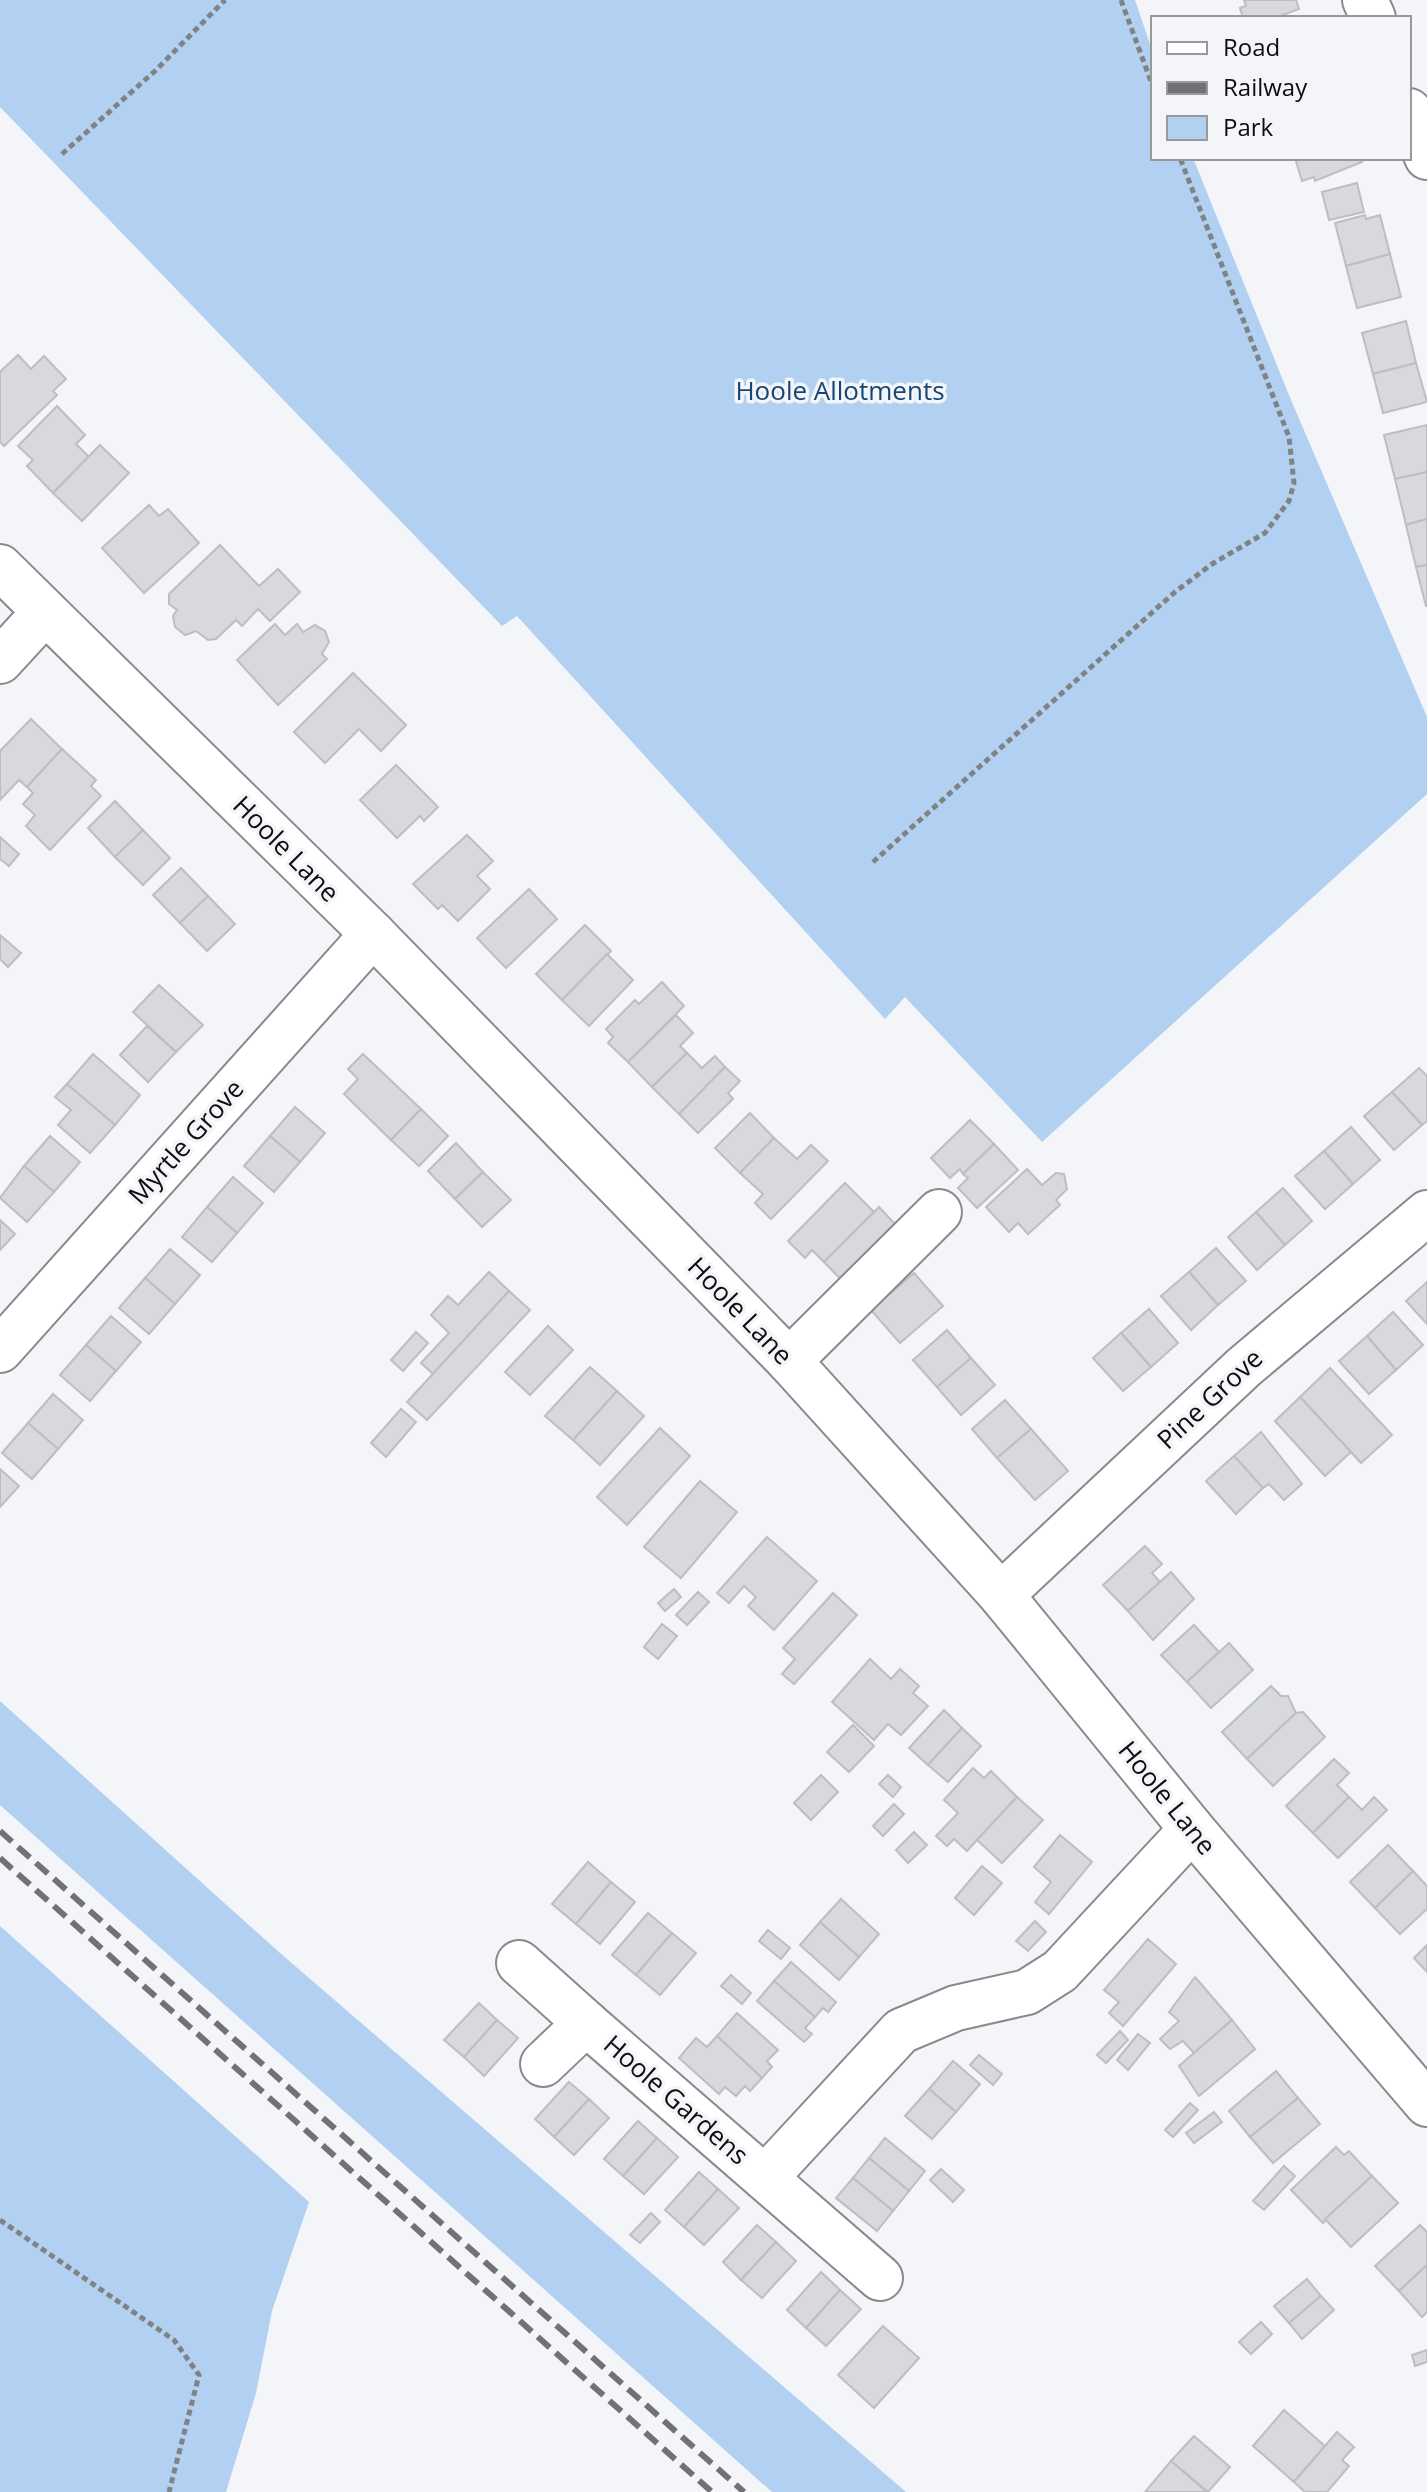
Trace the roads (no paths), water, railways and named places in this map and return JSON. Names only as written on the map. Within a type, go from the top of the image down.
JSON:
[{"type":"street","points":[[1411,116],[1427,157]]},
{"type":"street","name":"Hoole Lane","points":[[0,567],[373,934],[789,1361],[1001,1595],[1192,1829],[1427,2104]]},
{"type":"street","points":[[0,661],[45,612]]},
{"type":"street","name":"Myrtle Grove","points":[[0,1350],[373,934]]},
{"type":"street","points":[[789,1361],[939,1212]]},
{"type":"street","name":"Pine Grove","points":[[1001,1595],[1244,1367],[1427,1213]]},
{"type":"street","name":"Hoole Gardens","points":[[765,2178],[901,2031],[956,2008],[1027,1992],[1060,1971],[1192,1829]]},
{"type":"street","name":"Hoole Gardens","points":[[519,1963],[880,2278]]},
{"type":"street","name":"Hoole Gardens","points":[[543,2064],[586,2023]]},
{"type":"railway","points":[[0,1831],[744,2492]]},
{"type":"railway","points":[[0,1858],[712,2492]]},
{"type":"park label","name":"Hoole Allotments","points":[[840,391]]}]
